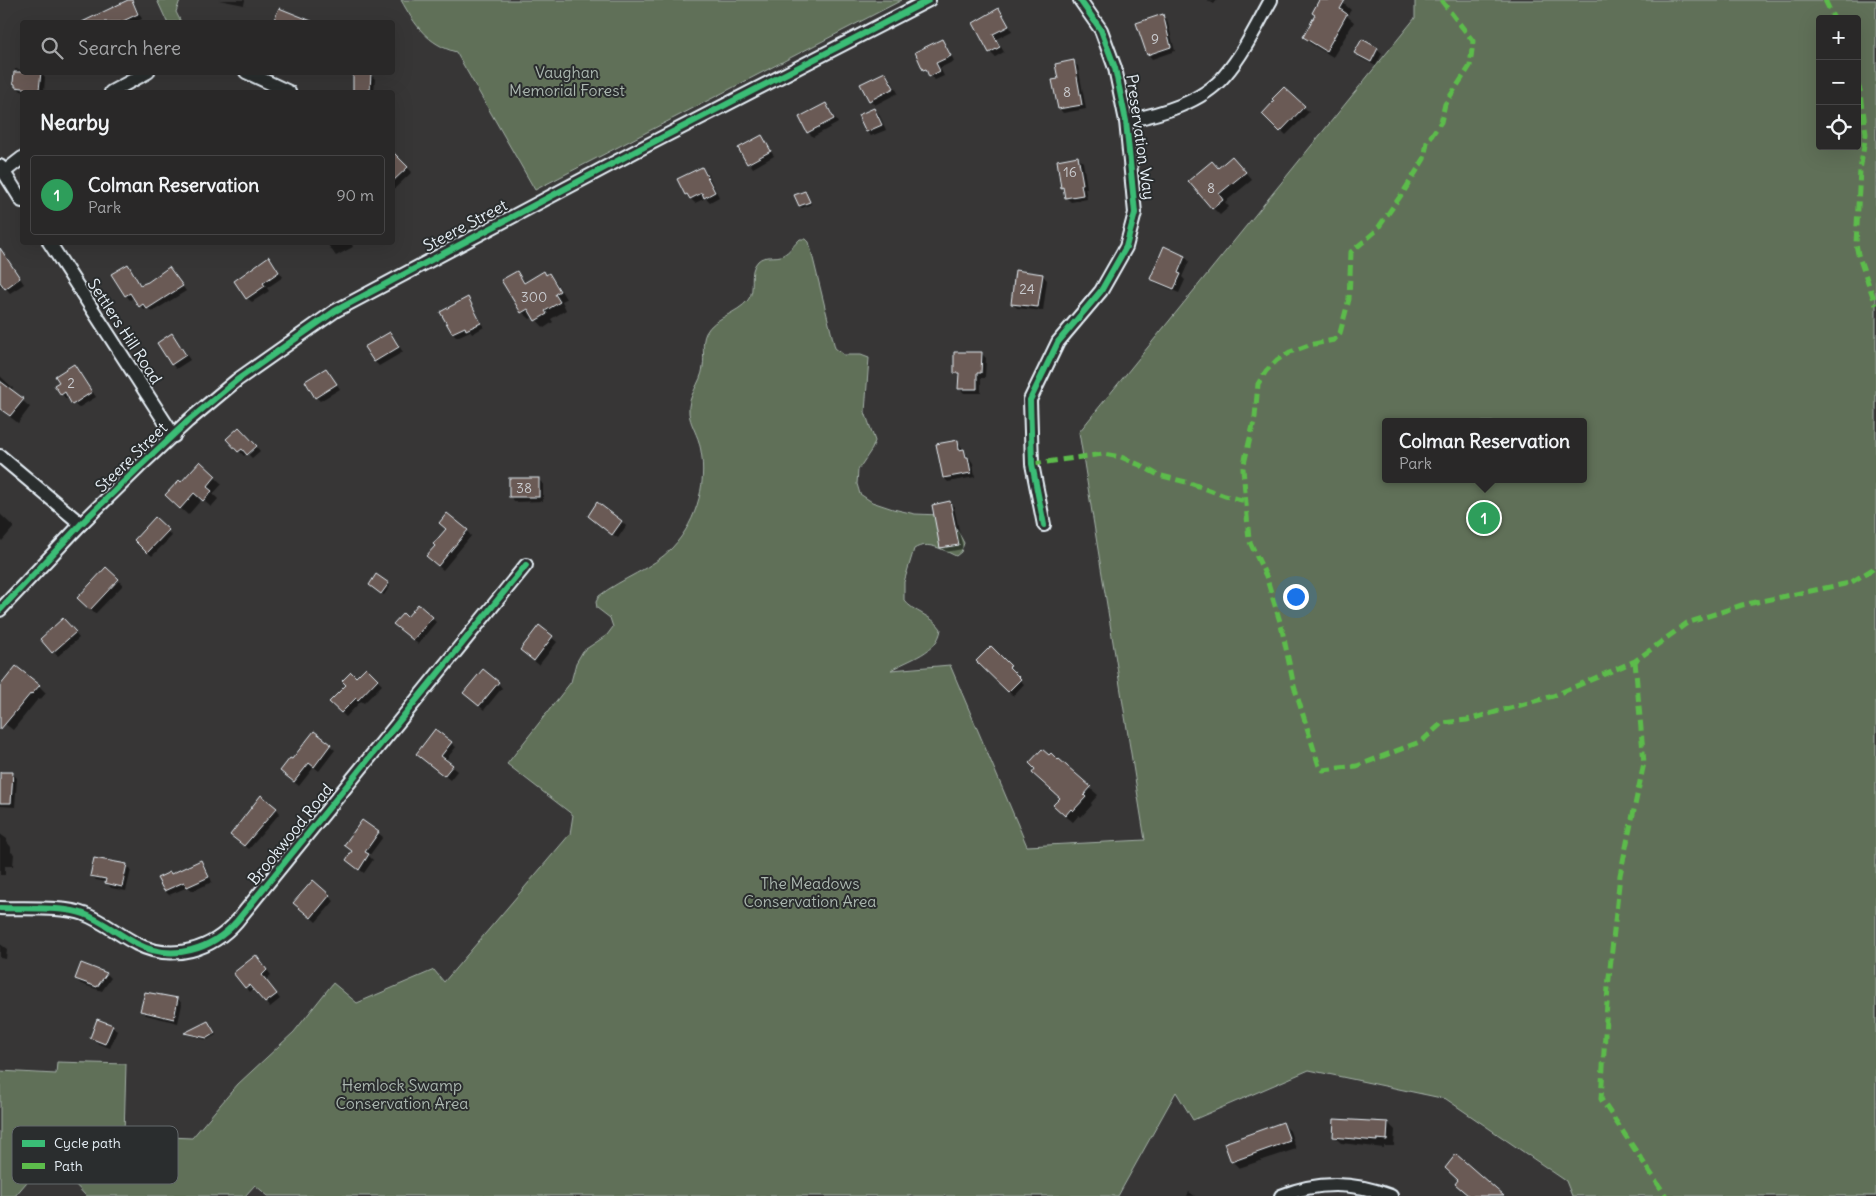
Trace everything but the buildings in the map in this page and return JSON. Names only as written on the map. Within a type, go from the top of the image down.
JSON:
[{"type":"street","name":"Steere Street","points":[[0,610],[81,524],[139,466],[174,436],[188,421],[237,380],[335,311],[636,151],[929,0]]},
{"type":"street","name":"Preservation Way","points":[[1044,525],[1032,464],[1030,400],[1058,342],[1101,291],[1126,247],[1135,213],[1126,121],[1115,68],[1101,30],[1080,0]]},
{"type":"street","points":[[1126,121],[1157,115],[1198,98],[1225,76],[1251,37],[1271,0]]},
{"type":"street","points":[[115,90],[142,75]]},
{"type":"street","points":[[252,75],[285,90]]},
{"type":"street","points":[[20,159],[2,169],[20,198]]},
{"type":"street","name":"Settlers Hill Road","points":[[51,245],[174,436]]},
{"type":"street","points":[[0,456],[81,524]]},
{"type":"street","name":"Brookwood Road","points":[[0,908],[75,911],[97,920],[136,944],[160,951],[186,951],[203,946],[218,938],[237,921],[526,565]]},
{"type":"street","points":[[1281,1196],[1302,1189],[1333,1184],[1363,1187],[1391,1196]]},
{"type":"green space","points":[[157,0],[180,0],[176,12],[180,20],[166,20]]},
{"type":"green space","name":"Vaughan Memorial Forest","points":[[401,0],[902,0],[535,190],[456,52],[430,39],[411,18]]},
{"type":"green space","points":[[1415,0],[1876,0],[1876,1196],[1572,1196],[1566,1181],[1446,1099],[1309,1070],[1193,1120],[1176,1092],[1118,1196],[268,1196],[255,1185],[245,1196],[86,1196],[75,1184],[178,1184],[178,1137],[192,1138],[238,1084],[294,1032],[333,983],[357,1003],[434,970],[444,982],[570,834],[573,815],[507,764],[571,682],[576,663],[583,651],[607,635],[613,627],[610,618],[597,608],[596,602],[599,596],[664,555],[672,548],[689,525],[699,498],[703,470],[699,442],[689,413],[689,407],[702,373],[706,333],[714,323],[738,309],[751,296],[753,270],[758,261],[764,258],[783,255],[800,239],[806,239],[809,242],[835,348],[844,355],[861,355],[869,358],[865,412],[875,441],[858,470],[857,484],[860,494],[872,502],[893,509],[915,514],[940,515],[956,528],[964,543],[961,552],[956,556],[941,549],[925,545],[914,549],[904,582],[904,600],[933,620],[941,629],[939,637],[929,650],[891,670],[950,665],[1027,846],[1145,840],[1079,432],[1415,18]]},
{"type":"green space","points":[[57,1062],[126,1064],[124,1126],[12,1126],[12,1184],[25,1184],[15,1196],[0,1196],[0,1071],[56,1074]]},
{"type":"marked path","points":[[1441,0],[1473,41],[1470,66],[1445,104],[1441,122],[1427,142],[1424,159],[1404,191],[1376,231],[1351,252],[1349,299],[1340,333],[1334,340],[1309,345],[1290,352],[1277,360],[1266,371],[1258,384],[1255,417],[1243,468],[1249,540],[1266,576],[1281,625],[1294,686],[1319,766],[1323,770],[1357,766],[1422,741],[1442,723],[1467,720],[1553,696],[1635,661],[1687,623],[1742,605],[1850,583],[1876,567]]},
{"type":"marked path","points":[[1825,0],[1832,15]]},
{"type":"marked path","points":[[1861,93],[1866,134],[1860,170],[1856,244],[1876,305]]},
{"type":"marked path","points":[[1032,464],[1103,454],[1121,457],[1158,475],[1246,501]]},
{"type":"marked path","points":[[1635,661],[1644,763],[1620,875],[1608,987],[1601,1099],[1666,1196]]},
{"type":"cycle path","points":[[0,610],[81,524],[188,421],[237,380],[335,311],[636,151],[929,0]]},
{"type":"cycle path","points":[[1044,525],[1032,464],[1030,400],[1058,342],[1101,291],[1126,247],[1135,213],[1126,121],[1115,68],[1101,30],[1080,0]]},
{"type":"cycle path","points":[[0,908],[76,911],[98,920],[137,944],[164,952],[191,950],[204,946],[216,939],[237,921],[526,565]]},
{"type":"place","name":"Colman Reservation","points":[[1484,518]]},
{"type":"park label","name":"The Meadows Conservation Area","points":[[810,892]]},
{"type":"park label","name":"Hemlock Swamp Conservation Area","points":[[402,1094]]}]
